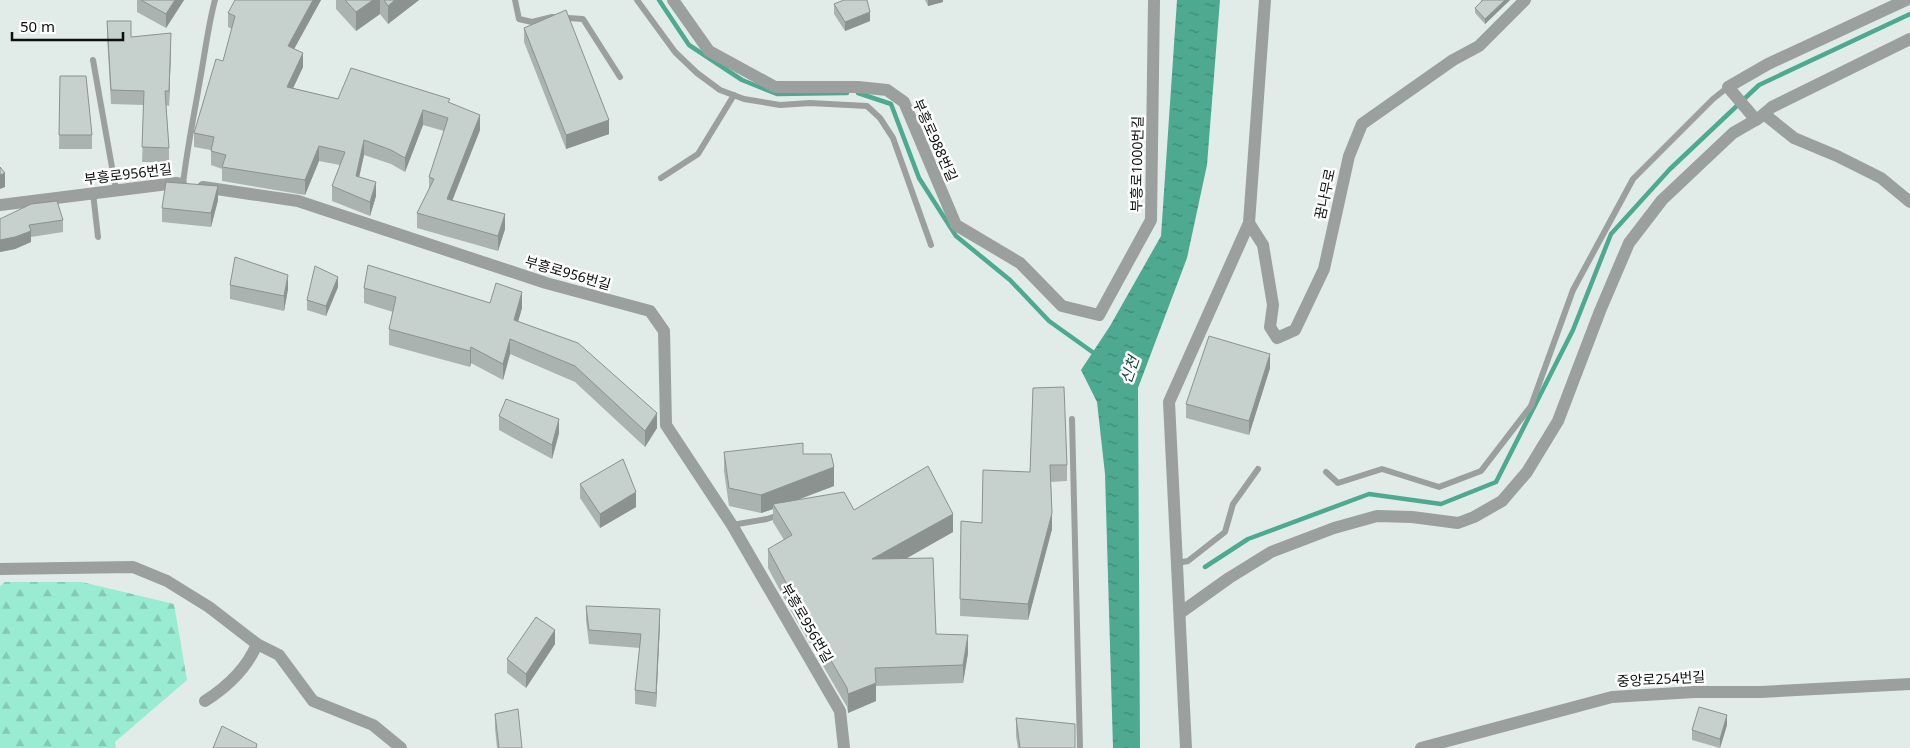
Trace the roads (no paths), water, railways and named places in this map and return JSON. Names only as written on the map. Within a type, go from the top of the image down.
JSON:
[{"type":"street","name":"부흥로988번길","points":[[674,0],[709,51],[775,87],[858,87],[887,90],[904,102],[956,225],[1020,263],[1062,306],[1099,315]]},
{"type":"street","name":"부흥로1000번길","points":[[1099,315],[1151,220],[1154,0]]},
{"type":"street","points":[[1186,748],[1169,402],[1249,223],[1265,0]]},
{"type":"street","name":"꿈나무로","points":[[1249,223],[1263,245],[1272,305],[1270,327],[1277,338],[1294,330],[1324,269],[1349,156],[1362,124],[1453,60],[1479,46],[1525,0]]},
{"type":"street","points":[[1906,0],[1768,64],[1728,87],[1760,117],[1794,138],[1837,156],[1881,178],[1910,202]]},
{"type":"street","points":[[1180,613],[1229,578],[1271,552],[1334,528],[1377,516],[1412,517],[1458,523],[1474,517],[1502,501],[1527,472],[1558,421],[1600,311],[1630,243],[1662,200],[1733,133],[1772,108],[1910,39]]},
{"type":"street","name":"부흥로956번길","points":[[0,205],[176,183],[298,201],[546,283],[650,311],[664,331],[666,425],[732,525],[840,711],[844,748]]},
{"type":"street","points":[[0,569],[133,566],[167,582],[209,607],[257,644],[279,655],[313,701],[374,725],[401,748]]},
{"type":"street","points":[[206,701],[222,691],[251,659],[257,644]]},
{"type":"street","name":"중앙로254번길","points":[[1420,748],[1612,696],[1694,692],[1760,692],[1910,684]]},
{"type":"lane","points":[[183,184],[188,138],[201,79],[210,20],[216,0]]},
{"type":"lane","points":[[515,0],[520,19],[532,22],[552,16],[583,19],[620,77]]},
{"type":"lane","points":[[637,0],[675,52],[720,90],[744,99],[780,105],[810,103],[868,106],[880,118],[892,138],[931,246]]},
{"type":"lane","points":[[93,60],[116,190]]},
{"type":"lane","points":[[1326,472],[1338,483],[1382,469],[1438,487],[1481,471],[1530,406],[1573,290],[1633,179],[1713,99],[1728,87]]},
{"type":"lane","points":[[660,178],[698,154],[734,95]]},
{"type":"lane","points":[[93,193],[98,237]]},
{"type":"lane","points":[[1072,419],[1080,748]]},
{"type":"lane","points":[[1177,563],[1188,561],[1225,532],[1233,504],[1258,469]]},
{"type":"lane","points":[[732,525],[767,519],[785,513]]},
{"type":"water","name":"신천","points":[[1177,0],[1220,0],[1207,165],[1187,258],[1138,388],[1140,748],[1113,748],[1105,474],[1097,402],[1081,370],[1110,326],[1161,236]]},
{"type":"waterway","points":[[659,0],[689,45],[742,80],[777,94],[847,93]]},
{"type":"waterway","points":[[1205,567],[1248,539],[1369,494],[1441,504],[1496,482],[1573,330],[1611,234],[1670,169],[1759,85],[1910,14]]},
{"type":"waterway","points":[[858,93],[891,104],[919,178],[956,236],[1010,280],[1049,321],[1098,356]]}]
